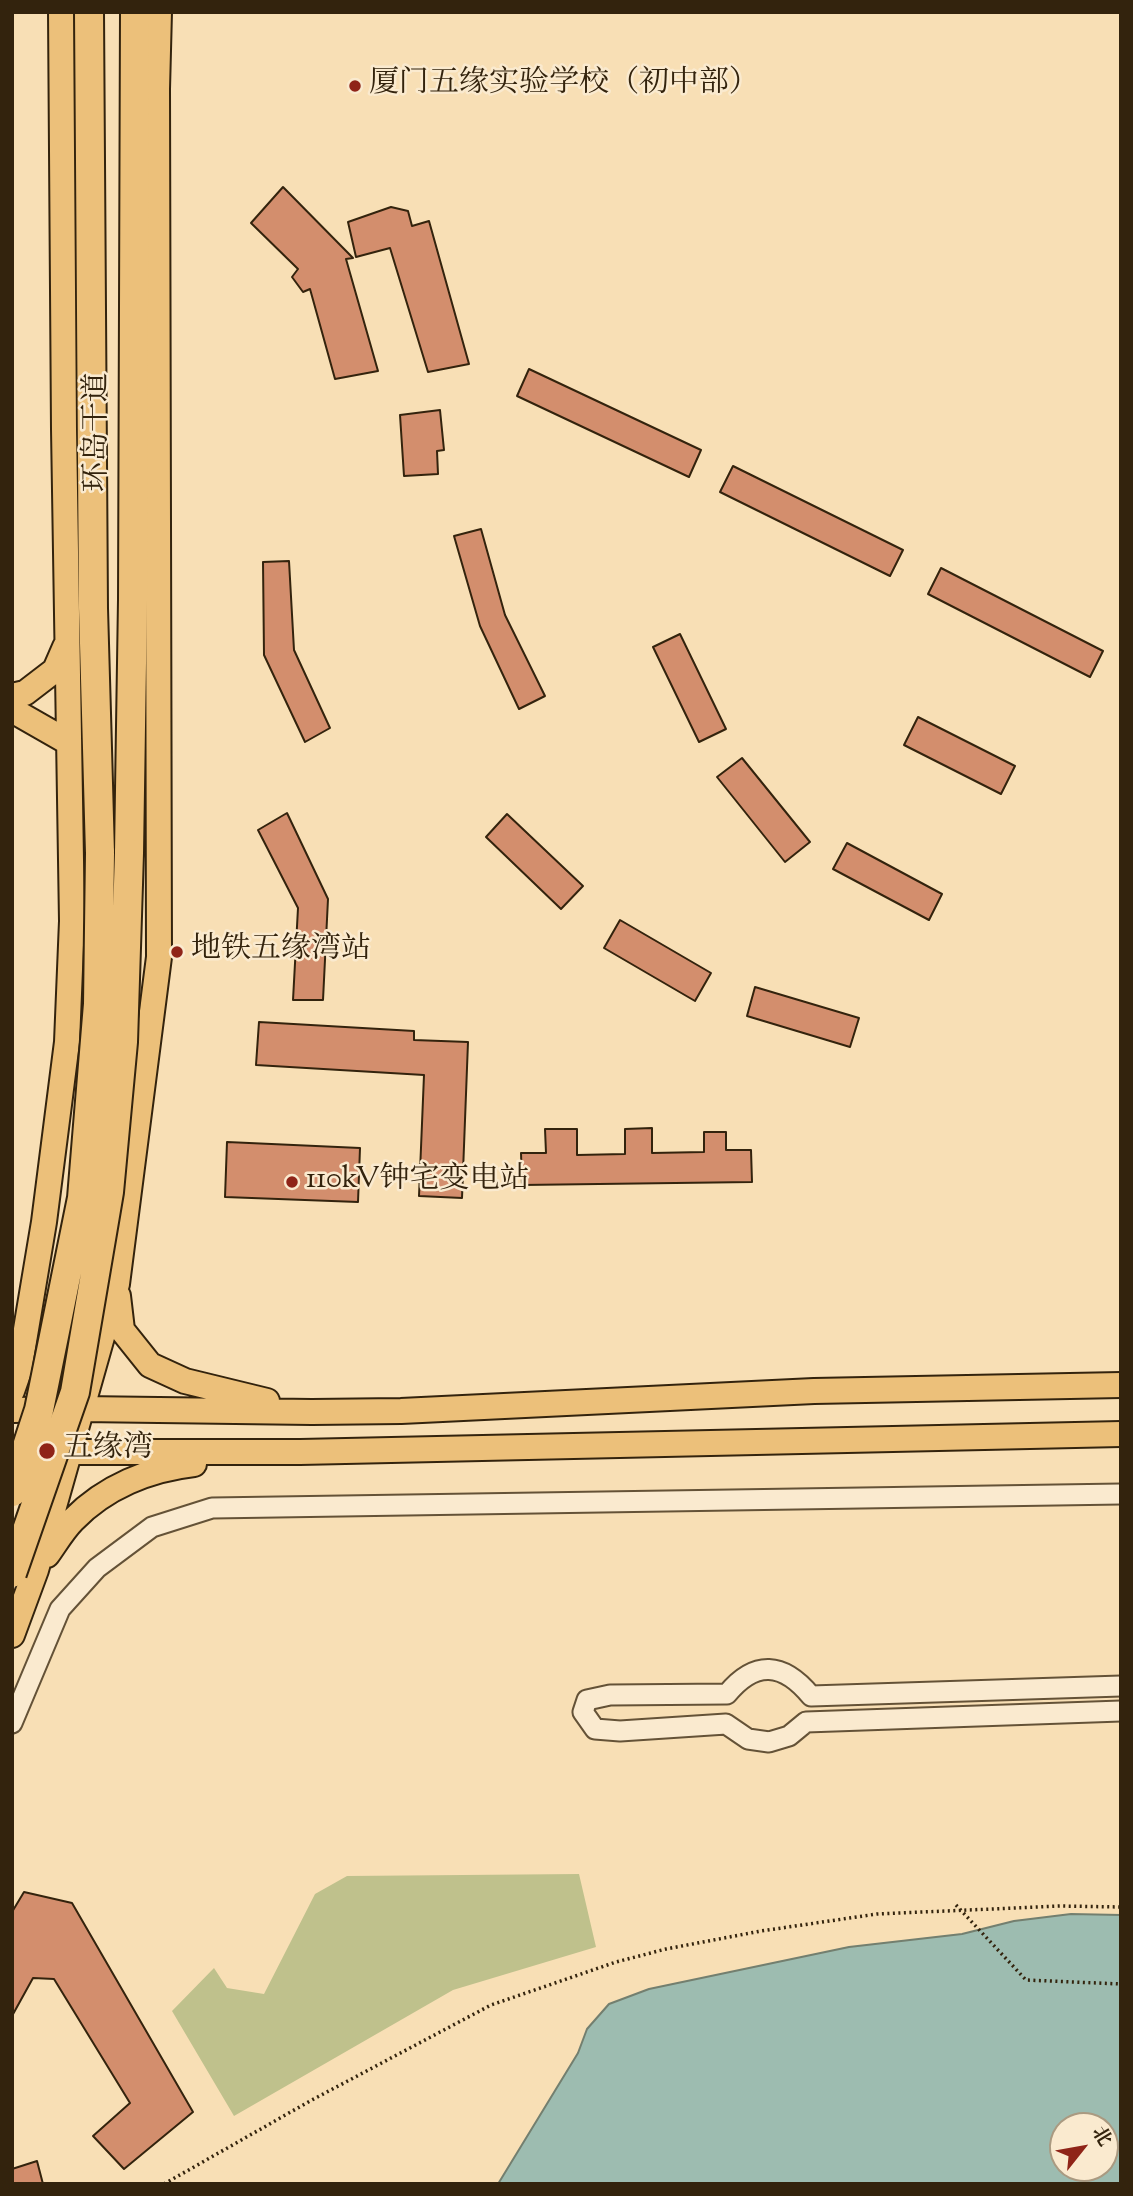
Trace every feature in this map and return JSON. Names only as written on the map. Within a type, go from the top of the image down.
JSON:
[{"type":"highway","name":"环岛干道","points":[[12,1492],[38,1410],[82,1198],[98,1004],[100,853],[93,608],[89,12]]},
{"type":"highway","name":"环岛干道","points":[[24,1571],[75,1392],[109,1192],[122,1042],[129,853],[133,600],[135,12]]},
{"type":"main road","points":[[12,1391],[19,1371],[44,1222],[67,1042],[72,921],[61,12]]},
{"type":"main road","points":[[12,1635],[24,1571],[69,1452],[117,1284],[159,957],[159,12]]},
{"type":"main road","points":[[12,696],[25,693],[55,670],[67,643]]},
{"type":"main road","points":[[12,710],[68,742]]},
{"type":"main road","points":[[12,1305],[44,1222]]},
{"type":"main road","points":[[117,1284],[122,1330],[150,1364],[184,1381],[312,1412]]},
{"type":"main road","points":[[12,1410],[401,1411],[814,1391],[1121,1385]]},
{"type":"main road","points":[[12,1452],[300,1452],[1121,1434]]},
{"type":"main road","points":[[24,1571],[73,1520],[121,1483],[173,1466],[300,1452]]},
{"type":"street","points":[[12,1723],[60,1609],[97,1568],[152,1527],[212,1508],[1121,1494]]},
{"type":"street","points":[[1121,1686],[811,1696],[798,1680],[775,1668],[745,1675],[727,1694],[610,1695],[587,1700],[583,1712],[595,1729],[620,1731],[726,1724],[748,1739],[769,1742],[789,1736],[806,1723],[1121,1711]]},
{"type":"path","points":[[956,1905],[1026,1980],[1121,1984]]},
{"type":"path","points":[[164,2184],[310,2101],[491,2005],[616,1962],[666,1949],[761,1931],[877,1914],[1060,1906],[1121,1907]]},
{"type":"green space","points":[[579,1874],[596,1947],[453,1990],[234,2116],[172,2011],[214,1968],[227,1988],[264,1994],[315,1894],[347,1876]]},
{"type":"shaded area","points":[[1071,1914],[1121,1915],[1121,2184],[498,2184],[578,2053],[587,2029],[609,2004],[649,1989],[849,1947],[962,1934],[1014,1921]]},
{"type":"building","points":[[283,187],[353,258],[346,259],[378,371],[335,379],[310,289],[303,292],[292,277],[298,269],[251,223]]},
{"type":"building","points":[[391,207],[408,211],[412,226],[429,221],[469,364],[428,372],[390,248],[356,257],[348,222]]},
{"type":"building","points":[[529,369],[701,450],[689,477],[517,396]]},
{"type":"building","points":[[440,410],[444,450],[437,451],[438,474],[404,476],[400,415]]},
{"type":"building","points":[[733,466],[903,550],[890,576],[720,492]]},
{"type":"building","points":[[481,529],[505,615],[545,696],[519,709],[480,626],[454,536]]},
{"type":"building","points":[[289,561],[294,650],[330,728],[305,742],[264,655],[263,562]]},
{"type":"building","points":[[941,568],[1103,651],[1090,677],[928,594]]},
{"type":"building","points":[[680,634],[726,729],[699,742],[653,647]]},
{"type":"building","points":[[918,717],[1015,766],[1001,794],[904,745]]},
{"type":"building","points":[[742,758],[810,842],[785,862],[717,777]]},
{"type":"building","points":[[287,813],[328,899],[323,1000],[293,1000],[298,908],[258,830]]},
{"type":"building","points":[[507,814],[583,886],[561,909],[486,837]]},
{"type":"building","points":[[847,843],[942,894],[929,920],[833,869]]},
{"type":"building","points":[[620,920],[711,973],[695,1001],[604,948]]},
{"type":"building","points":[[755,987],[859,1018],[850,1047],[747,1016]]},
{"type":"building","points":[[259,1022],[414,1031],[414,1040],[468,1042],[462,1198],[419,1196],[424,1075],[256,1065]]},
{"type":"building","points":[[652,1128],[652,1153],[704,1152],[704,1132],[726,1132],[726,1150],[751,1150],[752,1182],[522,1185],[521,1153],[546,1153],[545,1129],[577,1129],[577,1155],[625,1154],[625,1129]]},
{"type":"building","name":"110kV钟宅变电站","points":[[227,1142],[360,1148],[358,1202],[225,1197]]},
{"type":"building","points":[[24,1892],[72,1903],[193,2112],[124,2169],[93,2136],[130,2103],[54,1979],[33,1978],[12,2016],[12,1912]]},
{"type":"building","points":[[37,2161],[43,2184],[12,2184],[12,2169]]},
{"type":"place","name":"厦门五缘实验学校（初中部）","points":[[355,86]]},
{"type":"place","name":"地铁五缘湾站","points":[[177,952]]},
{"type":"place","name":"110kV钟宅变电站","points":[[292,1182]]},
{"type":"place","name":"五缘湾","points":[[47,1451]]}]
